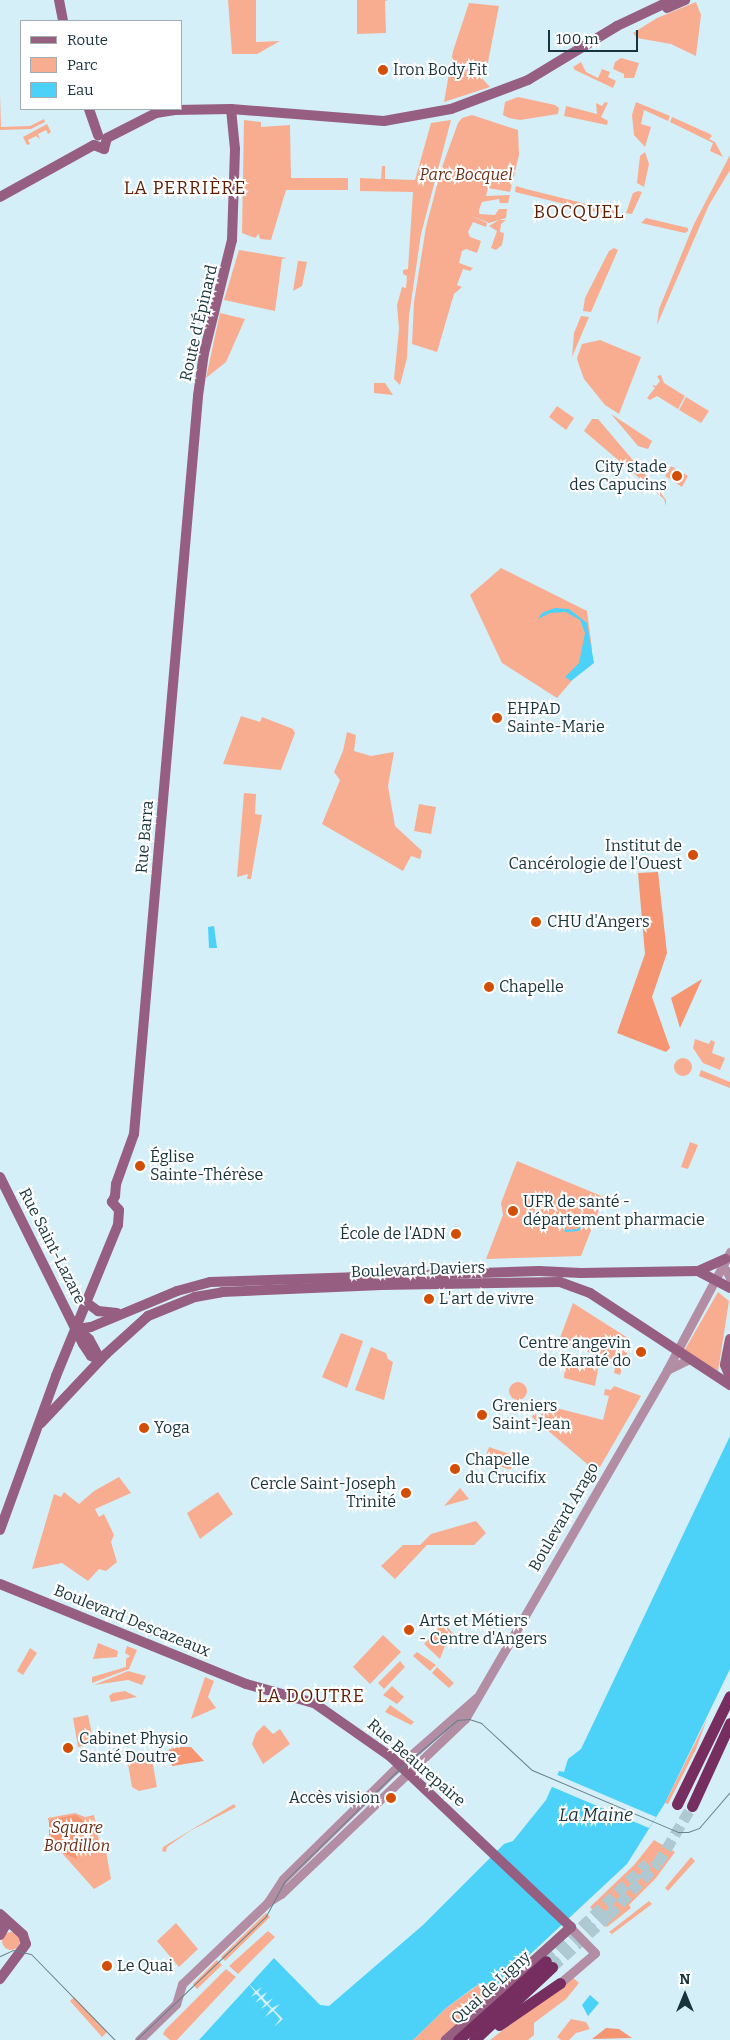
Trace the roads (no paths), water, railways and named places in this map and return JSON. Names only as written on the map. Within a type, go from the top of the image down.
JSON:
[{"type":"highway","points":[[685,1804],[730,1696]]},
{"type":"highway","points":[[685,1804],[730,1707]]},
{"type":"highway","points":[[685,1804],[730,1723]]},
{"type":"highway","name":"Quai de Ligny","points":[[458,2040],[549,1964],[474,2040]]},
{"type":"highway","points":[[480,2040],[560,1983]]},
{"type":"main road","points":[[59,0],[63,20]]},
{"type":"main road","points":[[66,0],[69,20]]},
{"type":"main road","points":[[594,42],[623,23],[672,0]]},
{"type":"main road","points":[[0,197],[100,140],[156,113],[231,109],[373,121],[420,116],[499,93],[594,42],[685,0]]},
{"type":"main road","name":"Route d'Épinard","points":[[185,543],[204,353],[232,240],[235,149],[231,109]]},
{"type":"main road","points":[[88,110],[100,140]]},
{"type":"main road","name":"Rue Barra","points":[[87,1303],[118,1225],[117,1207],[112,1202],[115,1196],[116,1184],[134,1134],[185,543]]},
{"type":"main road","name":"Rue Saint-Lazare","points":[[0,1177],[92,1356],[100,1360]]},
{"type":"main road","points":[[698,1270],[728,1264]]},
{"type":"main road","points":[[698,1270],[730,1288]]},
{"type":"main road","name":"Boulevard Daviers","points":[[77,1328],[91,1326],[118,1313],[210,1282],[539,1271],[581,1274],[698,1270]]},
{"type":"main road","name":"Boulevard Daviers","points":[[41,1424],[100,1360],[148,1316],[208,1294],[538,1281],[560,1282],[586,1290],[730,1385]]},
{"type":"main road","points":[[0,1530],[41,1424],[56,1376],[87,1303],[98,1311],[118,1313]]},
{"type":"main road","points":[[730,1339],[726,1359],[730,1378]]},
{"type":"main road","name":"Boulevard Descazeaux","points":[[0,1584],[254,1686],[314,1703]]},
{"type":"main road","name":"Rue Beaurepaire","points":[[314,1703],[364,1736],[400,1765],[570,1926]]},
{"type":"main road","points":[[2,1916],[2,1933],[15,1927]]},
{"type":"main road","points":[[0,1979],[23,1953],[26,1940],[2,1916]]},
{"type":"main road","points":[[446,2040],[570,1926]]},
{"type":"street","name":"Boulevard Arago","points":[[268,1902],[281,1894],[465,1719],[667,1370],[717,1279],[728,1264]]},
{"type":"street","points":[[667,1370],[690,1359]]},
{"type":"street","points":[[139,2040],[176,2004],[182,1984],[268,1902],[276,1890],[400,1765],[476,1698]]},
{"type":"street","points":[[560,1983],[595,1953],[570,1926]]},
{"type":"water","points":[[555,608],[569,609],[587,623],[594,663],[571,681],[565,677],[579,663],[585,633],[580,620],[566,612],[550,613],[538,619],[542,613]]},
{"type":"water","points":[[214,926],[217,948],[209,948],[208,927]]},
{"type":"water","name":"La Maine","points":[[730,1436],[730,1669],[665,1803],[627,1864],[495,1987],[481,1983],[473,1988],[446,2008],[413,2040],[199,2040],[274,1958],[320,2005],[329,2006],[423,1925],[504,1844],[513,1841],[546,1800],[559,1771],[564,1772],[568,1759],[581,1749]]},
{"type":"water","points":[[590,1995],[599,2003],[588,2016],[582,2005]]},
{"type":"waterway","points":[[556,1215],[566,1231],[578,1230],[584,1225]]},
{"type":"tunnel","points":[[552,1967],[609,1915],[658,1863],[692,1806]]},
{"type":"tunnel","points":[[546,1961],[648,1863]]},
{"type":"tram line","points":[[136,2040],[266,1916],[285,1881],[395,1773],[457,1720],[469,1719],[481,1723],[532,1770],[678,1832],[688,1832],[699,1828],[730,1792]]},
{"type":"tram line","points":[[0,1956],[13,1950],[31,1954],[115,2040]]},
{"type":"place","name":"Iron Body Fit","points":[[383,70]]},
{"type":"place","name":"City stade des Capucins","points":[[677,476]]},
{"type":"place","name":"EHPAD Sainte-Marie","points":[[497,718]]},
{"type":"place","name":"Institut de Cancérologie de l'Ouest","points":[[693,855]]},
{"type":"place","name":"CHU d'Angers","points":[[536,922]]},
{"type":"place","name":"Chapelle","points":[[489,987]]},
{"type":"place","name":"Église Sainte-Thérèse","points":[[140,1166]]},
{"type":"place","name":"UFR de santé - département pharmacie","points":[[513,1211]]},
{"type":"place","name":"École de l'ADN","points":[[456,1234]]},
{"type":"place","name":"L'art de vivre","points":[[429,1299]]},
{"type":"place","name":"Centre angevin de Karaté do","points":[[641,1352]]},
{"type":"place","name":"Greniers Saint-Jean","points":[[482,1415]]},
{"type":"place","name":"Yoga","points":[[144,1428]]},
{"type":"place","name":"Chapelle du Crucifix","points":[[455,1469]]},
{"type":"place","name":"Cercle Saint-Joseph Trinité","points":[[406,1493]]},
{"type":"place","name":"Arts et Métiers - Centre d'Angers","points":[[409,1630]]},
{"type":"place","name":"Cabinet Physio Santé Doutre","points":[[68,1748]]},
{"type":"place","name":"Accès vision","points":[[391,1798]]},
{"type":"place","name":"Le Quai","points":[[107,1966]]},
{"type":"district","name":"LA PERRIÈRE","points":[[185,188]]},
{"type":"district","name":"BOCQUEL","points":[[579,212]]},
{"type":"district","name":"LA DOUTRE","points":[[311,1696]]},
{"type":"park label","name":"Parc Bocquel","points":[[466,175]]},
{"type":"park label","name":"Square Bordillon","points":[[77,1837]]}]
